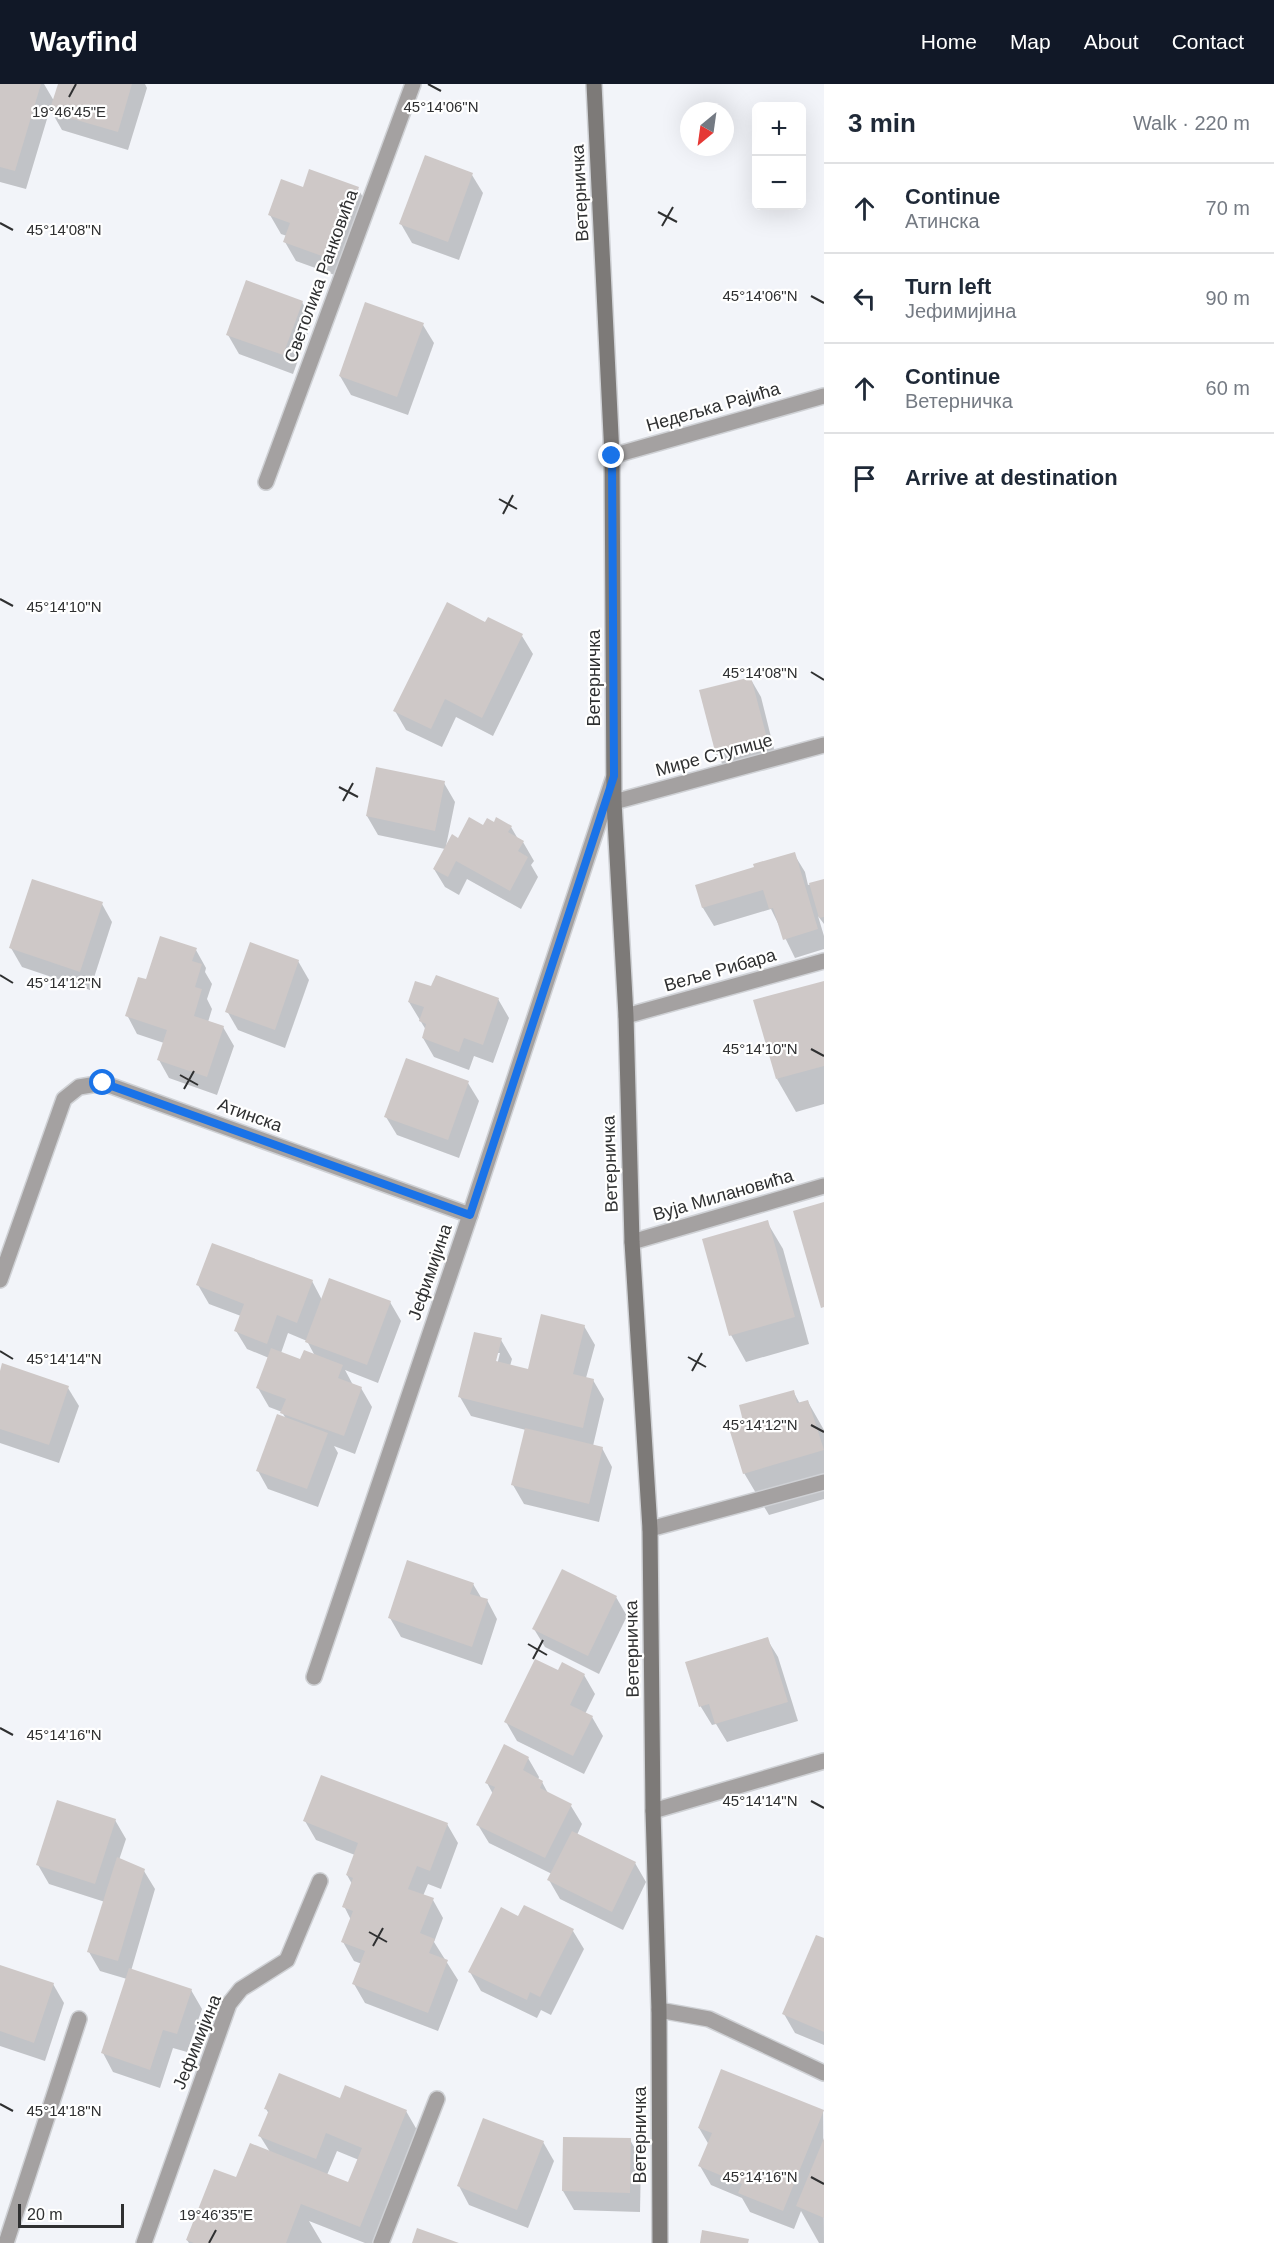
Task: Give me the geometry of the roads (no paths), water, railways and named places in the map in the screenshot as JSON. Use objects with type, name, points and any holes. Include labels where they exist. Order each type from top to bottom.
[{"type":"street","name":"Светолика Ранковића","points":[[266,482],[412,84]]},
{"type":"street","name":"Ветерничка","points":[[594,84],[612,456],[614,802],[626,1016],[632,1242],[650,1529],[653,1811],[659,2010],[660,2243]]},
{"type":"street","name":"Недељка Рајића","points":[[612,456],[824,396]]},
{"type":"street","name":"Мире Ступице","points":[[614,802],[824,745]]},
{"type":"street","name":"Јефимијина","points":[[314,1677],[470,1215],[614,776]]},
{"type":"street","name":"Веље Рибара","points":[[626,1016],[824,961]]},
{"type":"street","name":"Атинска","points":[[0,1280],[64,1099],[79,1087],[103,1083],[470,1215]]},
{"type":"street","name":"Вуја Милановића","points":[[632,1242],[824,1186]]},
{"type":"street","points":[[650,1529],[824,1482]]},
{"type":"street","points":[[653,1811],[824,1761]]},
{"type":"street","name":"Јефимијина","points":[[144,2243],[229,2004],[241,1989],[287,1960],[320,1881]]},
{"type":"street","points":[[659,2010],[709,2019],[824,2073]]},
{"type":"street","points":[[6,2243],[79,2019]]},
{"type":"street","points":[[381,2243],[437,2099]]}]
